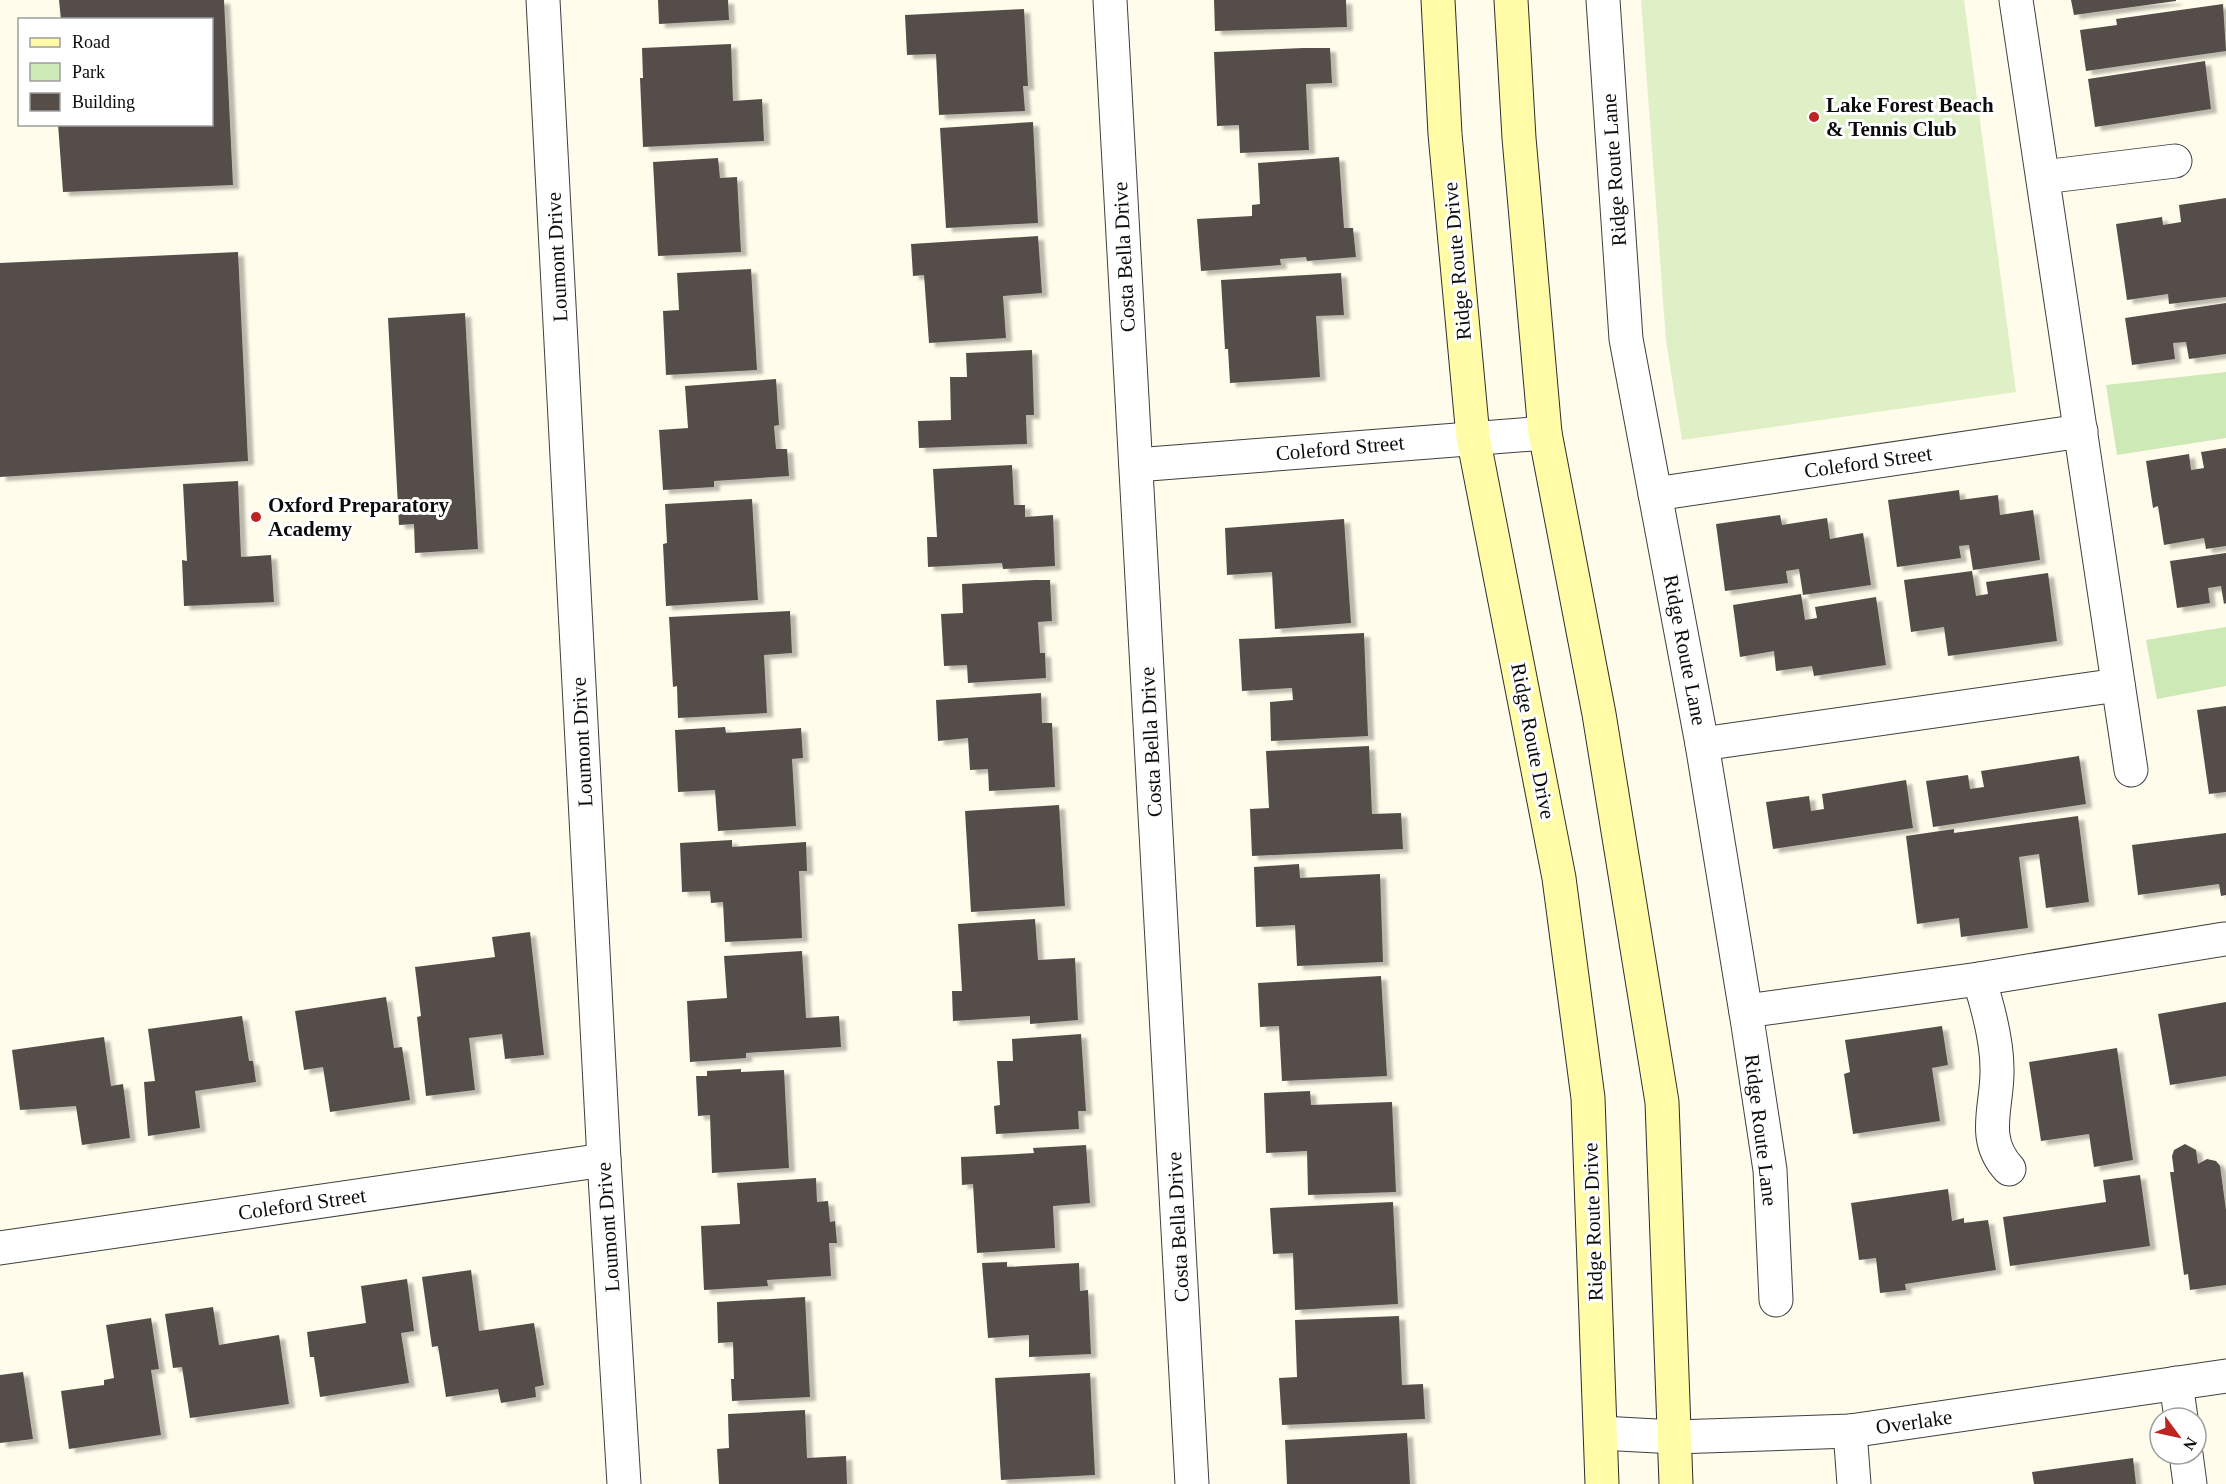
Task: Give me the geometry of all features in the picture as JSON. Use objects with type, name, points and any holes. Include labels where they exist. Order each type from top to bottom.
[{"type":"main road","name":"Ridge Route Drive","points":[[1438,0],[1445,134],[1473,437],[1559,878],[1588,1098],[1602,1484]]},
{"type":"main road","points":[[1511,0],[1519,138],[1545,433],[1599,714],[1662,1102],[1676,1484]]},
{"type":"street","name":"Loumont Drive","points":[[543,0],[604,1160],[624,1484]]},
{"type":"street","name":"Costa Bella Drive","points":[[1110,0],[1192,1484]]},
{"type":"street","name":"Ridge Route Lane","points":[[1604,0],[1626,339],[1702,744],[1746,1011],[1770,1170],[1776,1300]]},
{"type":"street","points":[[2016,0],[2131,770]]},
{"type":"street","points":[[2043,177],[2175,161]]},
{"type":"street","name":"Coleford Street","points":[[1655,494],[2081,431]]},
{"type":"street","name":"Coleford Street","points":[[1136,465],[1545,433]]},
{"type":"street","points":[[1702,744],[2118,685]]},
{"type":"street","points":[[1746,1011],[1979,979],[2224,939]]},
{"type":"street","points":[[1979,979],[1997,1068],[1991,1121],[1992,1144],[1999,1159],[2009,1169]]},
{"type":"street","name":"Coleford Street","points":[[0,1248],[604,1160]]},
{"type":"street","name":"Overlake","points":[[1600,1433],[1675,1437],[1850,1431],[2226,1376]]},
{"type":"street","points":[[2176,1383],[2179,1406]]},
{"type":"street","points":[[1850,1431],[1854,1484]]},
{"type":"street","points":[[2188,1466],[2190,1484]]},
{"type":"green space","name":"Lake Forest Beach & Tennis Club","points":[[1641,0],[1964,0],[2016,392],[1682,440],[1666,341]]},
{"type":"green space","points":[[2226,372],[2226,438],[2117,455],[2106,385]]},
{"type":"green space","points":[[2226,627],[2226,686],[2157,699],[2146,640]]},
{"type":"building","points":[[59,0],[224,0],[233,185],[63,192],[58,126],[213,126],[213,18],[61,18]]},
{"type":"building","points":[[658,0],[728,0],[729,20],[659,24]]},
{"type":"building","points":[[1214,0],[1346,0],[1347,27],[1215,31]]},
{"type":"building","points":[[2071,0],[2176,0],[2176,1],[2074,15]]},
{"type":"building","points":[[2223,4],[2226,51],[2086,71],[2080,30],[2117,25],[2116,19]]},
{"type":"building","points":[[1024,9],[1028,86],[1023,86],[1025,111],[939,115],[936,54],[907,55],[905,15]]},
{"type":"building","points":[[731,44],[733,101],[762,99],[764,141],[643,147],[640,78],[643,78],[642,48]]},
{"type":"building","points":[[1330,48],[1332,83],[1306,84],[1309,150],[1240,153],[1239,125],[1217,126],[1214,52]]},
{"type":"building","points":[[2205,61],[2211,109],[2095,127],[2088,79]]},
{"type":"building","points":[[1033,122],[1038,223],[946,228],[940,128]]},
{"type":"building","points":[[1339,157],[1344,228],[1353,228],[1356,257],[1307,261],[1306,257],[1280,259],[1281,265],[1201,271],[1197,219],[1252,216],[1252,205],[1260,204],[1258,163]]},
{"type":"building","points":[[718,158],[720,178],[737,177],[741,252],[658,256],[653,162]]},
{"type":"building","points":[[2226,198],[2226,297],[2169,304],[2168,294],[2127,300],[2116,224],[2162,217],[2163,225],[2181,222],[2179,205]]},
{"type":"building","points":[[1038,236],[1042,293],[1003,296],[1006,338],[929,343],[924,275],[913,276],[911,244]]},
{"type":"building","points":[[238,252],[248,461],[0,477],[0,263]]},
{"type":"building","points":[[751,269],[757,370],[666,375],[663,311],[679,310],[677,273]]},
{"type":"building","points":[[1341,273],[1344,315],[1316,316],[1320,377],[1230,383],[1228,349],[1225,349],[1221,280]]},
{"type":"building","points":[[2226,303],[2226,354],[2189,359],[2186,342],[2173,343],[2175,359],[2132,365],[2125,318]]},
{"type":"building","points":[[465,313],[478,549],[415,553],[414,524],[399,525],[388,318]]},
{"type":"building","points":[[1032,350],[1034,415],[1026,415],[1027,444],[919,448],[918,421],[951,420],[950,377],[967,377],[966,353]]},
{"type":"building","points":[[776,379],[779,425],[774,426],[776,449],[787,449],[789,476],[714,481],[714,487],[663,490],[659,430],[688,428],[685,386]]},
{"type":"building","points":[[2226,448],[2226,546],[2206,549],[2204,538],[2164,545],[2158,506],[2153,508],[2146,461],[2189,454],[2191,470],[2204,468],[2201,452]]},
{"type":"building","points":[[1012,465],[1014,505],[1025,505],[1025,517],[1053,515],[1055,566],[1003,569],[1002,563],[928,567],[927,537],[937,537],[933,469]]},
{"type":"building","points":[[238,481],[241,557],[271,555],[274,602],[184,606],[182,560],[187,561],[183,484]]},
{"type":"building","points":[[1959,490],[1960,500],[1998,495],[2000,515],[2033,510],[2040,560],[1973,570],[1969,545],[1959,546],[1961,558],[1897,567],[1888,500]]},
{"type":"building","points":[[752,499],[758,600],[666,606],[663,544],[667,543],[665,504]]},
{"type":"building","points":[[1780,515],[1782,525],[1827,518],[1830,539],[1863,533],[1871,585],[1803,595],[1799,569],[1786,571],[1788,583],[1725,591],[1716,524]]},
{"type":"building","points":[[1344,519],[1351,623],[1275,629],[1272,572],[1227,575],[1225,528]]},
{"type":"building","points":[[2226,553],[2226,603],[2224,604],[2221,586],[2208,588],[2210,603],[2177,608],[2170,561]]},
{"type":"building","points":[[1972,571],[1976,596],[1988,594],[1986,582],[2048,573],[2057,641],[1948,656],[1944,627],[1911,632],[1904,580]]},
{"type":"building","points":[[1050,580],[1052,621],[1038,622],[1040,653],[1045,653],[1046,678],[968,683],[967,665],[944,666],[941,614],[963,613],[962,584]]},
{"type":"building","points":[[1801,594],[1805,620],[1817,618],[1815,607],[1876,597],[1886,665],[1814,676],[1812,666],[1776,671],[1774,651],[1740,657],[1733,605]]},
{"type":"building","points":[[790,611],[792,653],[764,655],[767,713],[678,718],[677,686],[673,687],[669,617]]},
{"type":"building","points":[[1364,633],[1368,736],[1271,741],[1270,702],[1293,700],[1292,688],[1242,691],[1239,639]]},
{"type":"building","points":[[1041,693],[1042,723],[1052,723],[1055,787],[989,791],[988,769],[970,770],[968,738],[938,741],[936,700]]},
{"type":"building","points":[[2226,706],[2226,792],[2209,794],[2197,710]]},
{"type":"building","points":[[725,727],[726,733],[801,728],[803,758],[792,759],[796,826],[718,831],[715,790],[678,792],[675,730]]},
{"type":"building","points":[[1369,746],[1372,814],[1401,813],[1403,849],[1252,856],[1250,809],[1269,808],[1266,751]]},
{"type":"building","points":[[2079,756],[2086,804],[1933,827],[1926,781],[1968,775],[1970,789],[1984,787],[1981,771]]},
{"type":"building","points":[[1906,780],[1913,828],[1773,849],[1766,802],[1809,796],[1811,811],[1824,809],[1822,794]]},
{"type":"building","points":[[1059,805],[1065,906],[971,912],[965,811]]},
{"type":"building","points":[[2078,816],[2089,902],[2046,908],[2039,854],[2019,857],[2028,928],[1961,937],[1959,918],[1917,924],[1906,836],[1954,829],[1954,833]]},
{"type":"building","points":[[2226,833],[2226,895],[2221,896],[2219,884],[2138,895],[2132,845]]},
{"type":"building","points":[[732,840],[732,847],[806,842],[807,871],[799,871],[802,938],[725,942],[723,902],[711,903],[710,891],[682,892],[680,843]]},
{"type":"building","points":[[1299,864],[1300,878],[1380,874],[1383,962],[1297,966],[1295,925],[1256,927],[1254,867]]},
{"type":"building","points":[[1035,919],[1038,960],[1075,958],[1078,1020],[1030,1024],[1030,1016],[953,1021],[952,991],[962,991],[958,924]]},
{"type":"building","points":[[530,932],[544,1055],[505,1059],[502,1034],[469,1038],[475,1090],[426,1096],[417,1017],[421,1016],[415,967],[495,957],[492,937]]},
{"type":"building","points":[[802,951],[806,1018],[839,1016],[841,1047],[746,1053],[746,1058],[690,1062],[687,1001],[727,998],[724,956]]},
{"type":"building","points":[[1381,976],[1387,1076],[1282,1081],[1279,1026],[1260,1027],[1258,983]]},
{"type":"building","points":[[386,997],[394,1048],[402,1047],[410,1100],[330,1112],[323,1067],[304,1070],[295,1011]]},
{"type":"building","points":[[2226,1002],[2226,1076],[2170,1085],[2158,1014]]},
{"type":"building","points":[[242,1016],[249,1061],[253,1061],[256,1082],[195,1091],[200,1128],[148,1136],[144,1082],[155,1081],[148,1029]]},
{"type":"building","points":[[1942,1026],[1948,1065],[1932,1068],[1940,1121],[1853,1134],[1844,1074],[1850,1072],[1845,1040]]},
{"type":"building","points":[[1081,1034],[1086,1111],[1078,1111],[1079,1129],[996,1134],[994,1106],[1000,1105],[997,1061],[1013,1061],[1012,1039]]},
{"type":"building","points":[[104,1037],[111,1086],[123,1084],[130,1138],[82,1145],[76,1106],[20,1110],[12,1050]]},
{"type":"building","points":[[2117,1048],[2133,1160],[2094,1167],[2089,1134],[2041,1141],[2029,1062]]},
{"type":"building","points":[[741,1069],[741,1072],[784,1070],[789,1168],[712,1173],[710,1115],[698,1116],[696,1076],[707,1076],[707,1071]]},
{"type":"building","points":[[1310,1091],[1311,1105],[1392,1102],[1396,1192],[1308,1195],[1307,1151],[1266,1153],[1264,1093]]},
{"type":"building","points":[[2185,1144],[2196,1150],[2198,1164],[2207,1159],[2216,1161],[2220,1166],[2226,1210],[2226,1285],[2190,1290],[2188,1274],[2184,1275],[2170,1172],[2174,1172],[2172,1156],[2174,1150]]},
{"type":"building","points":[[1086,1145],[1090,1203],[1053,1206],[1055,1248],[977,1253],[973,1184],[962,1185],[961,1157],[1034,1153],[1033,1148]]},
{"type":"building","points":[[2140,1175],[2150,1246],[2010,1266],[2003,1217],[2106,1202],[2103,1180]]},
{"type":"building","points":[[816,1178],[817,1202],[828,1201],[830,1222],[835,1221],[837,1243],[829,1243],[831,1276],[767,1280],[768,1286],[704,1290],[701,1226],[740,1224],[737,1183]]},
{"type":"building","points":[[1948,1189],[1952,1221],[1964,1218],[1964,1223],[1988,1220],[1996,1270],[1905,1284],[1906,1290],[1880,1293],[1876,1258],[1859,1260],[1851,1203]]},
{"type":"building","points":[[1393,1202],[1398,1304],[1295,1310],[1293,1253],[1273,1254],[1270,1208]]},
{"type":"building","points":[[1007,1262],[1007,1267],[1079,1263],[1080,1291],[1088,1290],[1091,1354],[1029,1357],[1029,1335],[988,1338],[982,1263]]},
{"type":"building","points":[[471,1270],[479,1331],[534,1323],[544,1385],[535,1387],[536,1397],[501,1403],[498,1389],[446,1397],[438,1346],[432,1347],[422,1277]]},
{"type":"building","points":[[407,1279],[414,1331],[401,1333],[409,1383],[320,1397],[314,1357],[310,1357],[307,1332],[366,1323],[361,1286]]},
{"type":"building","points":[[805,1297],[810,1397],[732,1401],[733,1342],[718,1343],[717,1302]]},
{"type":"building","points":[[213,1307],[219,1345],[279,1335],[289,1404],[190,1418],[182,1367],[173,1368],[165,1314]]},
{"type":"building","points":[[1399,1316],[1402,1385],[1423,1384],[1425,1419],[1282,1425],[1279,1378],[1297,1377],[1295,1320]]},
{"type":"building","points":[[151,1318],[159,1369],[151,1370],[161,1435],[69,1449],[61,1391],[104,1385],[104,1380],[114,1378],[106,1325]]},
{"type":"building","points":[[23,1372],[33,1439],[0,1443],[0,1375]]},
{"type":"building","points":[[1090,1373],[1095,1475],[1001,1480],[995,1378]]},
{"type":"building","points":[[805,1410],[807,1458],[846,1456],[847,1484],[719,1484],[717,1449],[729,1448],[728,1414]]},
{"type":"building","points":[[1407,1433],[1410,1484],[1287,1484],[1285,1440]]},
{"type":"building","points":[[2133,1458],[2136,1484],[2034,1484],[2032,1472]]},
{"type":"place","name":"Lake Forest Beach & Tennis Club","points":[[1814,117]]},
{"type":"place","name":"Oxford Preparatory Academy","points":[[256,517]]}]
